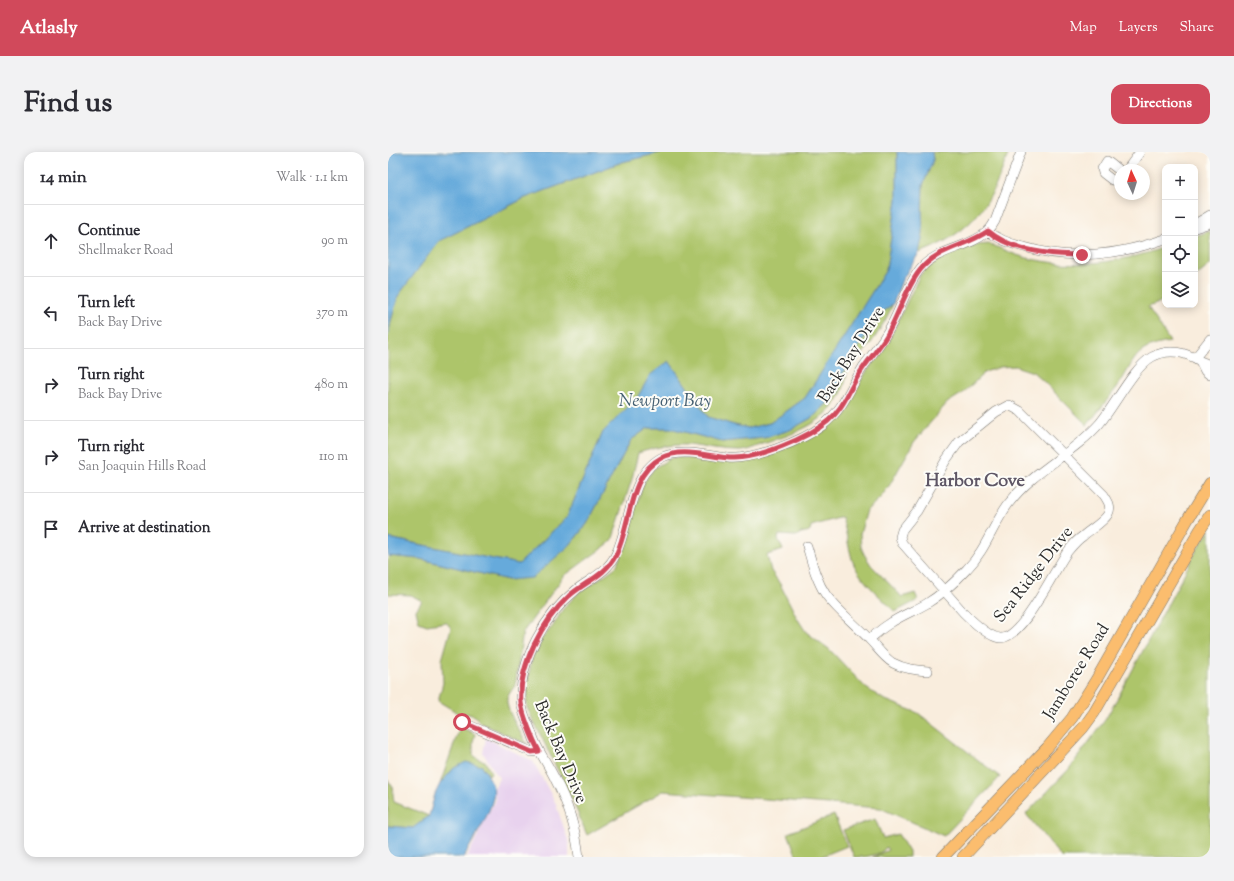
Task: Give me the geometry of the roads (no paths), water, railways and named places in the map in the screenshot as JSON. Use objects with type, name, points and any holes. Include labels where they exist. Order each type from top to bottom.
[{"type":"main road","name":"Jamboree Road","points":[[943,857],[1047,748],[1072,718],[1096,680],[1188,518],[1210,483]]},
{"type":"main road","name":"Jamboree Road","points":[[963,857],[1083,728],[1094,714],[1210,515]]},
{"type":"street","name":"Back Bay Drive","points":[[579,857],[577,836],[567,806],[556,780],[539,751],[525,719],[522,704],[523,683],[530,652],[542,630],[568,597],[599,575],[616,555],[638,486],[648,469],[657,460],[663,456],[675,453],[729,458],[748,457],[798,439],[819,428],[840,409],[857,377],[887,334],[911,285],[921,269],[932,258],[940,253],[974,240],[988,231],[1000,211],[1020,152]]},
{"type":"street","points":[[1131,164],[1140,152]]},
{"type":"street","points":[[1114,166],[1107,161],[1102,169],[1103,173],[1114,180]]},
{"type":"street","points":[[1198,222],[1210,214]]},
{"type":"street","points":[[1198,227],[1210,223]]},
{"type":"street","points":[[988,231],[996,237],[1020,246],[1036,251],[1063,255],[1113,253],[1142,247],[1162,240]]},
{"type":"street","points":[[1198,360],[1210,339]]},
{"type":"street","points":[[870,639],[889,624],[925,605],[945,590],[968,568],[976,559],[1003,512],[1017,493],[1041,472],[1084,439],[1100,423],[1144,363],[1161,353],[1171,352],[1186,354],[1210,365]]},
{"type":"street","points":[[1198,360],[1205,371],[1210,375]]},
{"type":"street","points":[[945,590],[902,543],[900,536],[902,530],[917,511],[946,460],[959,442],[996,412],[1009,405],[1020,411],[1064,455]]},
{"type":"street","name":"Sea Ridge Drive","points":[[945,590],[971,620],[992,636],[1005,638],[1022,623],[1038,601],[1068,551],[1082,536],[1108,514],[1110,507],[1108,501],[1064,455]]},
{"type":"street","points":[[807,546],[819,582],[826,595],[870,639],[882,654],[891,662],[903,668],[928,671]]},
{"type":"street","points":[[462,722],[532,752],[539,751]]},
{"type":"water","points":[[388,152],[663,152],[622,162],[525,198],[439,241],[398,296],[388,337]]},
{"type":"water","name":"Newport Bay","points":[[897,152],[932,152],[933,160],[923,185],[923,233],[919,253],[902,280],[893,304],[886,309],[872,326],[848,362],[841,377],[839,392],[813,417],[790,430],[764,438],[722,442],[670,428],[648,428],[631,440],[587,524],[569,546],[532,578],[508,580],[420,559],[388,556],[388,538],[519,564],[567,517],[603,432],[637,398],[650,375],[669,361],[708,417],[734,425],[749,428],[770,423],[805,398],[886,270],[897,200]]},
{"type":"water","points":[[466,762],[482,766],[491,781],[494,794],[488,812],[464,857],[388,857],[388,826],[413,828],[429,816],[435,794],[440,784],[454,768]]},
{"type":"district","name":"Harbor Cove","points":[[975,482]]}]
